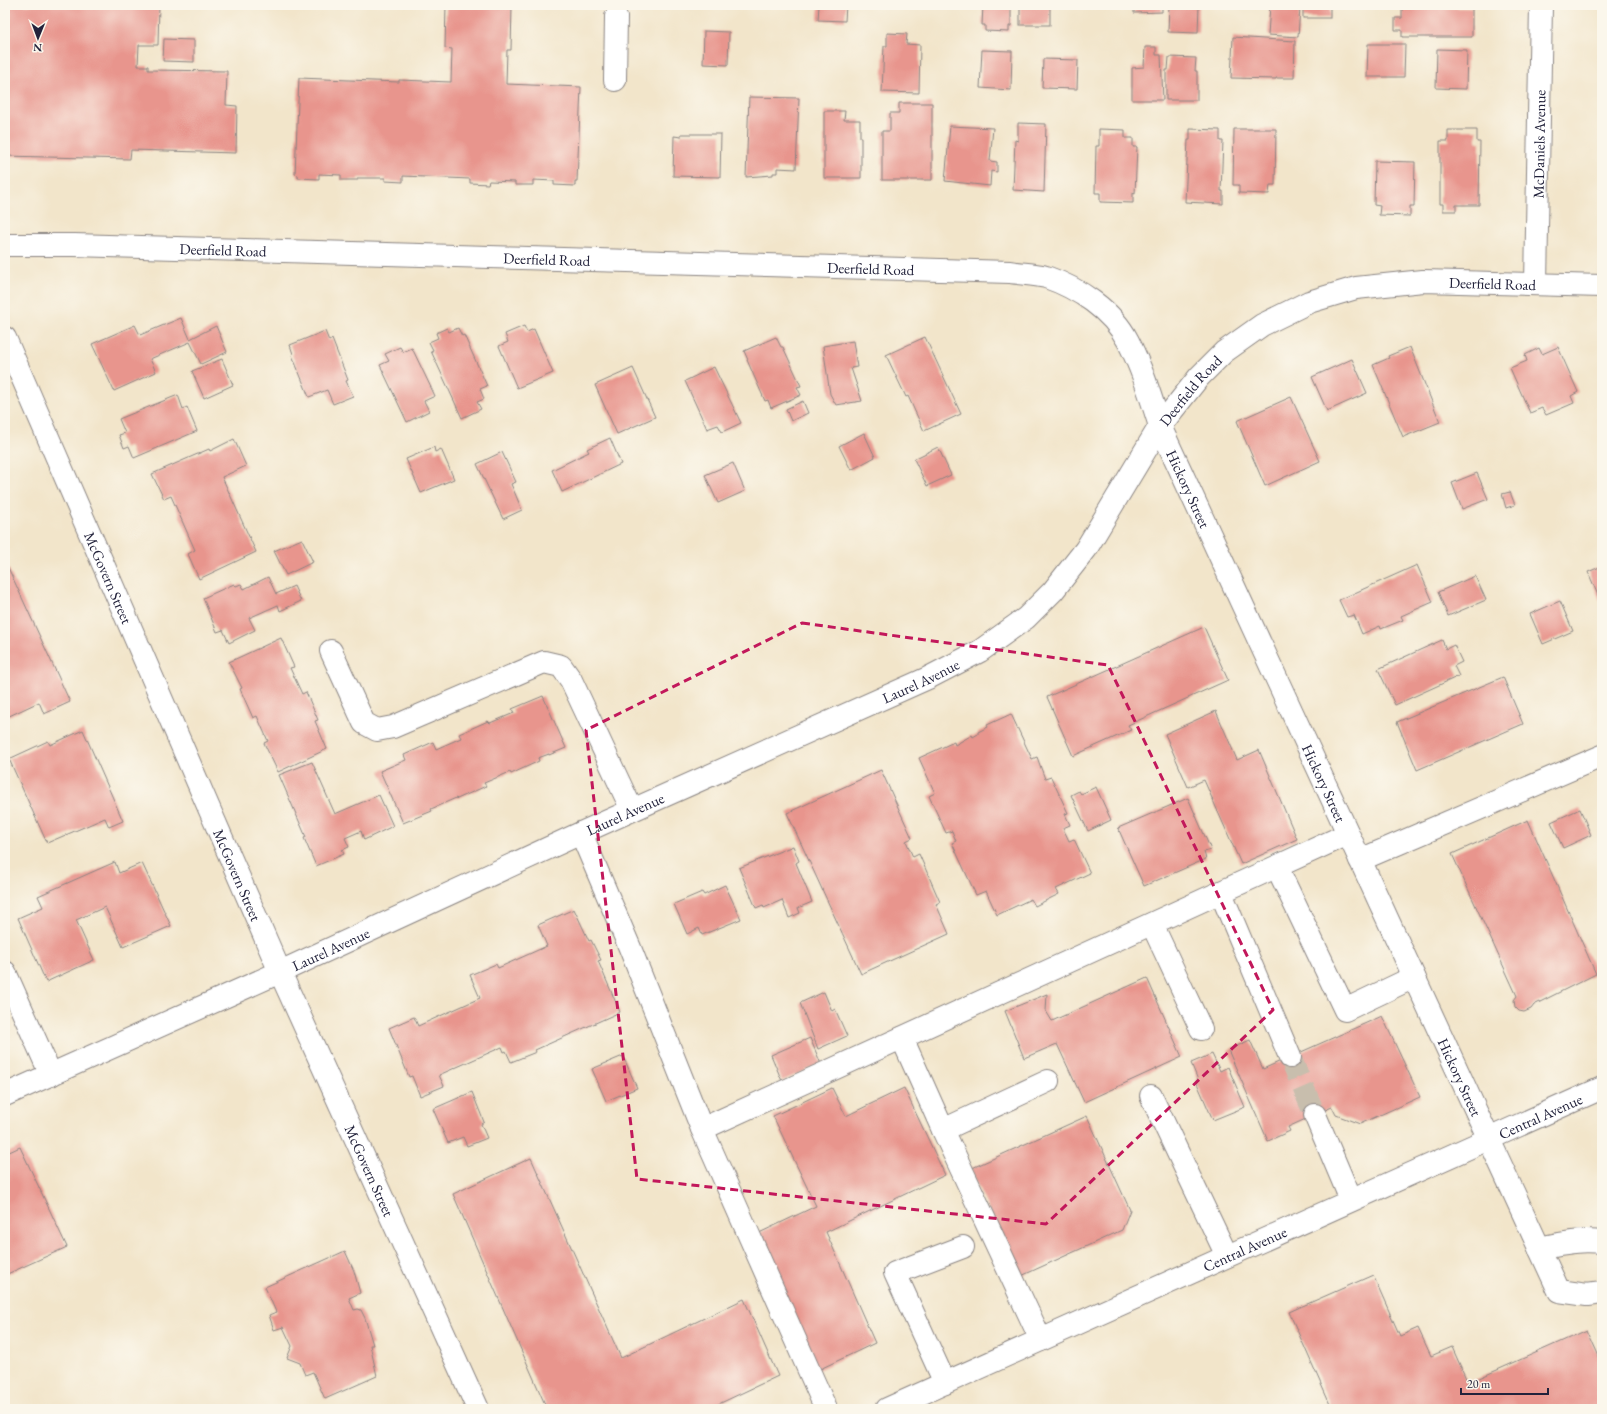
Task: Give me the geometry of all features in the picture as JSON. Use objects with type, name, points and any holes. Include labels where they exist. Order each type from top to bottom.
[{"type":"street","name":"McDaniels Avenue","points":[[1536,284],[1541,5]]},
{"type":"street","points":[[615,80],[616,17]]},
{"type":"street","name":"Deerfield Road","points":[[5,245],[97,246],[1010,272],[1044,277],[1075,289],[1110,316],[1128,340],[1141,369],[1160,426]]},
{"type":"street","name":"Deerfield Road","points":[[1160,426],[1199,377],[1224,352],[1262,325],[1309,302],[1356,288],[1423,281],[1602,286]]},
{"type":"street","name":"McGovern Street","points":[[5,338],[280,972],[478,1409]]},
{"type":"street","name":"Laurel Avenue","points":[[5,1096],[280,972],[581,833],[921,681],[980,651],[1026,618],[1053,591],[1086,549],[1160,426]]},
{"type":"street","name":"Hickory Street","points":[[1160,426],[1559,1291],[1587,1295],[1602,1293]]},
{"type":"street","points":[[331,651],[364,723],[377,730],[393,728],[544,662],[560,666],[571,680],[632,810]]},
{"type":"street","points":[[1360,860],[1602,756]]},
{"type":"street","points":[[581,833],[630,948],[702,1129],[826,1409]]},
{"type":"street","points":[[702,1129],[1348,834]]},
{"type":"street","points":[[1277,867],[1345,1010],[1414,977]]},
{"type":"street","points":[[1221,893],[1290,1057]]},
{"type":"street","points":[[1152,924],[1201,1029]]},
{"type":"street","points":[[5,972],[51,1075]]},
{"type":"street","points":[[902,1038],[943,1130],[1041,1340]]},
{"type":"street","points":[[943,1130],[1048,1081]]},
{"type":"street","name":"Central Avenue","points":[[888,1409],[1602,1088]]},
{"type":"street","points":[[1151,1096],[1227,1256]]},
{"type":"street","points":[[1315,1115],[1351,1200]]},
{"type":"street","points":[[1539,1248],[1556,1244],[1595,1241],[1602,1243]]},
{"type":"street","points":[[945,1383],[895,1272],[963,1247]]},
{"type":"highlighted area","points":[[802,623],[1108,665],[1273,1010],[1046,1224],[637,1179],[586,730]]},
{"type":"building","points":[[5,5],[159,5],[158,45],[139,45],[138,66],[148,66],[148,70],[227,71],[226,105],[237,106],[236,153],[131,150],[130,159],[5,156]]},
{"type":"building","points":[[446,5],[512,6],[511,50],[507,50],[506,84],[581,87],[577,181],[575,181],[575,186],[554,185],[554,181],[533,180],[533,185],[515,185],[515,182],[489,181],[488,184],[470,183],[470,179],[403,176],[403,182],[385,181],[385,178],[358,178],[358,180],[341,180],[341,175],[319,174],[319,179],[298,178],[298,175],[295,174],[299,78],[399,82],[399,80],[451,82],[452,49],[445,48]]},
{"type":"building","points":[[819,5],[846,5],[845,21],[818,20]]},
{"type":"building","points":[[983,5],[1011,5],[1011,26],[1009,26],[1009,32],[985,31],[985,25],[982,25]]},
{"type":"building","points":[[1020,5],[1050,5],[1050,25],[1020,25]]},
{"type":"building","points":[[1134,5],[1162,5],[1162,12],[1134,13]]},
{"type":"building","points":[[1169,5],[1199,5],[1198,33],[1168,32]]},
{"type":"building","points":[[1270,5],[1300,7],[1298,37],[1268,35]]},
{"type":"building","points":[[1303,5],[1330,5],[1330,18],[1303,18]]},
{"type":"building","points":[[1402,7],[1472,8],[1472,37],[1402,37],[1402,30],[1395,30],[1395,18],[1402,18]]},
{"type":"building","points":[[704,31],[729,32],[728,65],[703,64]]},
{"type":"building","points":[[887,33],[907,34],[906,44],[920,45],[919,93],[882,92],[884,46],[887,46]]},
{"type":"building","points":[[1233,37],[1295,41],[1294,78],[1231,78]]},
{"type":"building","points":[[164,39],[194,40],[194,62],[163,61]]},
{"type":"building","points":[[1368,44],[1405,44],[1404,77],[1367,77]]},
{"type":"building","points":[[1145,47],[1156,47],[1156,55],[1161,55],[1163,100],[1132,100],[1132,68],[1144,67]]},
{"type":"building","points":[[1437,49],[1467,50],[1466,89],[1436,88]]},
{"type":"building","points":[[982,50],[1012,51],[1011,90],[980,88]]},
{"type":"building","points":[[1169,57],[1196,58],[1195,71],[1197,71],[1197,100],[1166,100],[1166,70],[1168,70]]},
{"type":"building","points":[[1043,59],[1078,60],[1077,89],[1042,88]]},
{"type":"building","points":[[749,97],[799,98],[796,169],[777,168],[777,173],[773,173],[773,175],[746,177]]},
{"type":"building","points":[[899,103],[932,103],[932,180],[882,180],[882,131],[890,131],[890,113],[899,113]]},
{"type":"building","points":[[824,111],[845,111],[844,120],[860,120],[861,178],[824,178]]},
{"type":"building","points":[[1018,123],[1046,124],[1044,192],[1013,190],[1015,140],[1018,141]]},
{"type":"building","points":[[950,126],[993,128],[990,161],[997,162],[997,172],[991,171],[990,186],[945,181]]},
{"type":"building","points":[[1099,129],[1125,130],[1125,138],[1133,138],[1133,147],[1137,147],[1135,194],[1133,193],[1133,203],[1100,202],[1100,193],[1095,193],[1096,146],[1099,146]]},
{"type":"building","points":[[1190,129],[1220,130],[1220,141],[1223,141],[1221,191],[1223,191],[1223,204],[1185,202],[1188,140],[1190,140]]},
{"type":"building","points":[[1234,129],[1276,129],[1275,185],[1270,185],[1269,194],[1239,193],[1239,185],[1233,185]]},
{"type":"building","points":[[1448,130],[1477,130],[1477,142],[1480,142],[1479,205],[1456,205],[1456,211],[1443,211],[1443,204],[1440,204],[1440,141],[1448,141]]},
{"type":"building","points":[[681,134],[721,134],[720,177],[673,176],[674,136],[681,137]]},
{"type":"building","points":[[1375,161],[1415,162],[1414,206],[1410,206],[1410,216],[1379,215],[1380,206],[1374,205]]},
{"type":"building","points":[[181,318],[190,339],[216,326],[227,352],[201,364],[190,342],[150,359],[156,372],[114,391],[92,344],[135,325],[140,335]]},
{"type":"building","points":[[524,326],[527,332],[534,329],[553,373],[517,388],[499,346],[508,342],[505,334]]},
{"type":"building","points":[[447,328],[449,332],[458,328],[462,336],[464,335],[487,386],[480,389],[484,399],[477,402],[481,409],[462,418],[431,351],[433,350],[429,342],[438,338],[436,333]]},
{"type":"building","points":[[325,331],[329,341],[332,339],[348,380],[346,381],[353,396],[333,404],[327,390],[309,397],[292,355],[290,345]]},
{"type":"building","points":[[776,337],[781,347],[783,347],[801,386],[797,387],[801,395],[771,408],[768,400],[765,401],[744,351]]},
{"type":"building","points":[[925,337],[961,414],[924,431],[908,396],[906,397],[886,355]]},
{"type":"building","points":[[853,341],[857,367],[851,368],[862,401],[836,405],[830,394],[823,346]]},
{"type":"building","points":[[400,347],[403,352],[412,348],[435,396],[424,401],[429,411],[407,422],[380,365],[389,361],[385,354]]},
{"type":"building","points":[[1410,347],[1440,422],[1403,437],[1373,365],[1389,358],[1388,356]]},
{"type":"building","points":[[1558,347],[1578,392],[1571,396],[1574,403],[1546,415],[1542,408],[1530,413],[1510,368],[1527,361],[1525,355],[1539,348],[1542,354]]},
{"type":"building","points":[[222,359],[233,385],[204,398],[192,371]]},
{"type":"building","points":[[1352,359],[1367,393],[1327,411],[1312,377]]},
{"type":"building","points":[[714,367],[741,423],[722,432],[718,425],[707,429],[685,381]]},
{"type":"building","points":[[633,368],[655,417],[617,434],[595,385]]},
{"type":"building","points":[[178,395],[183,409],[187,407],[197,431],[134,458],[129,446],[124,448],[119,435],[125,433],[119,419]]},
{"type":"building","points":[[1291,397],[1320,461],[1265,486],[1237,421]]},
{"type":"building","points":[[803,401],[808,413],[791,421],[786,409]]},
{"type":"building","points":[[864,433],[875,457],[851,470],[839,446]]},
{"type":"building","points":[[610,438],[621,464],[562,492],[552,470],[589,452],[587,449]]},
{"type":"building","points":[[234,439],[246,466],[222,477],[256,552],[199,579],[188,554],[195,550],[171,496],[164,499],[152,474],[209,449],[210,451]]},
{"type":"building","points":[[434,447],[435,452],[441,449],[454,479],[421,493],[406,459]]},
{"type":"building","points":[[938,447],[951,475],[927,486],[914,459]]},
{"type":"building","points":[[502,452],[516,482],[511,484],[522,510],[503,519],[477,464]]},
{"type":"building","points":[[733,463],[745,491],[718,503],[705,475]]},
{"type":"building","points":[[1477,473],[1488,499],[1462,509],[1452,483]]},
{"type":"building","points":[[1510,492],[1515,505],[1506,508],[1502,494]]},
{"type":"building","points":[[302,539],[313,562],[286,575],[274,551]]},
{"type":"building","points":[[5,561],[70,702],[44,714],[39,702],[5,718]]},
{"type":"building","points":[[1417,565],[1433,602],[1401,616],[1403,620],[1381,629],[1380,626],[1362,634],[1354,615],[1347,617],[1339,600]]},
{"type":"building","points":[[1602,566],[1602,599],[1600,600],[1588,572]]},
{"type":"building","points":[[1475,576],[1486,600],[1448,616],[1438,592]]},
{"type":"building","points":[[268,577],[276,594],[294,586],[301,601],[280,611],[278,605],[249,618],[255,630],[229,643],[223,630],[217,632],[203,598],[234,584],[236,586],[241,584],[244,589]]},
{"type":"building","points":[[1560,601],[1573,631],[1543,644],[1530,614]]},
{"type":"building","points":[[1204,627],[1228,680],[1128,725],[1131,730],[1073,756],[1047,697]]},
{"type":"building","points":[[281,638],[294,667],[290,668],[302,694],[306,692],[318,720],[315,721],[327,749],[278,772],[264,743],[268,741],[257,716],[253,718],[240,689],[242,688],[229,662]]},
{"type":"building","points":[[1442,640],[1446,649],[1454,645],[1462,662],[1454,666],[1459,676],[1395,705],[1378,669]]},
{"type":"building","points":[[1503,677],[1523,724],[1417,770],[1397,722]]},
{"type":"building","points":[[543,696],[566,748],[538,758],[539,761],[511,774],[510,772],[484,783],[486,786],[431,809],[432,811],[403,823],[380,771],[406,760],[404,755],[433,742],[436,749],[461,738],[459,734],[488,721],[490,723],[514,713],[512,709]]},
{"type":"building","points":[[1216,711],[1237,760],[1259,750],[1297,839],[1241,864],[1204,780],[1188,787],[1165,734]]},
{"type":"building","points":[[1011,714],[1032,759],[1037,757],[1045,779],[1051,777],[1068,813],[1065,814],[1070,825],[1063,828],[1069,841],[1074,839],[1090,873],[1056,889],[1059,894],[1035,906],[1031,899],[997,915],[986,891],[976,895],[952,843],[956,841],[952,831],[946,833],[929,796],[935,793],[919,758],[954,742],[955,745],[972,735],[973,737],[978,734],[978,732],[988,727],[987,725]]},
{"type":"building","points":[[83,730],[123,821],[109,827],[105,818],[47,843],[9,759],[48,741],[50,745]]},
{"type":"building","points":[[312,762],[335,814],[379,795],[393,826],[364,840],[361,831],[345,838],[349,847],[342,850],[344,854],[316,866],[304,838],[306,837],[279,775]]},
{"type":"building","points":[[881,770],[912,838],[906,841],[913,857],[919,854],[940,902],[936,904],[949,934],[861,974],[787,813]]},
{"type":"building","points":[[1096,787],[1111,820],[1088,831],[1071,795],[1079,791],[1081,794]]},
{"type":"building","points":[[1188,798],[1211,850],[1204,852],[1206,859],[1144,886],[1118,828]]},
{"type":"building","points":[[1580,809],[1591,835],[1563,848],[1551,822]]},
{"type":"building","points":[[1528,820],[1596,974],[1534,1005],[1531,1009],[1524,1012],[1519,1011],[1515,1007],[1514,1000],[1517,996],[1452,854]]},
{"type":"building","points":[[793,846],[799,861],[796,863],[812,902],[798,908],[800,913],[789,918],[782,900],[764,908],[763,905],[756,908],[739,868]]},
{"type":"building","points":[[115,862],[119,873],[142,863],[171,926],[123,947],[105,907],[76,920],[94,960],[46,982],[18,918],[43,907],[38,896]]},
{"type":"building","points":[[725,885],[741,919],[702,935],[699,928],[687,934],[674,904],[702,892],[704,895]]},
{"type":"building","points":[[574,909],[589,941],[591,940],[601,960],[598,961],[620,1012],[535,1050],[536,1052],[511,1062],[506,1051],[504,1052],[502,1047],[439,1075],[444,1086],[420,1096],[412,1076],[409,1077],[389,1028],[414,1017],[418,1026],[480,998],[470,975],[496,964],[498,968],[547,946],[538,925]]},
{"type":"building","points":[[1147,978],[1182,1057],[1084,1102],[1057,1044],[1024,1058],[1005,1011],[1047,994],[1046,1011],[1052,1021]]},
{"type":"building","points":[[824,992],[832,1011],[835,1009],[847,1036],[818,1049],[800,1003]]},
{"type":"building","points":[[1382,1016],[1420,1097],[1360,1124],[1336,1115],[1332,1107],[1288,1127],[1290,1131],[1268,1141],[1228,1050],[1250,1040],[1263,1069]]},
{"type":"building","points":[[810,1038],[821,1064],[782,1081],[771,1055]]},
{"type":"building","points":[[1212,1054],[1220,1071],[1228,1067],[1245,1107],[1213,1120],[1196,1081],[1198,1080],[1191,1063]]},
{"type":"building","points":[[623,1056],[637,1088],[606,1101],[592,1069]]},
{"type":"building","points":[[832,1088],[846,1116],[904,1088],[945,1175],[826,1232],[875,1343],[816,1371],[757,1234],[816,1206],[773,1116]]},
{"type":"building","points":[[472,1092],[484,1122],[481,1124],[487,1138],[467,1146],[463,1137],[448,1143],[433,1109]]},
{"type":"building","points":[[1087,1116],[1130,1210],[1122,1230],[1019,1277],[970,1169]]},
{"type":"building","points":[[20,1147],[67,1247],[5,1275],[5,1154]]},
{"type":"building","points":[[531,1158],[621,1358],[744,1299],[778,1376],[708,1409],[547,1409],[453,1194]]},
{"type":"building","points":[[345,1251],[354,1271],[360,1293],[349,1298],[354,1310],[361,1310],[365,1318],[373,1345],[370,1345],[377,1376],[325,1399],[313,1372],[305,1375],[300,1363],[287,1358],[292,1346],[283,1327],[274,1330],[269,1315],[276,1312],[265,1287]]},
{"type":"building","points":[[1373,1275],[1400,1336],[1418,1328],[1431,1356],[1452,1347],[1468,1383],[1587,1330],[1602,1363],[1602,1409],[1332,1409],[1289,1312]]},
{"type":"tunnel","points":[[1290,1057],[1315,1115]]}]
